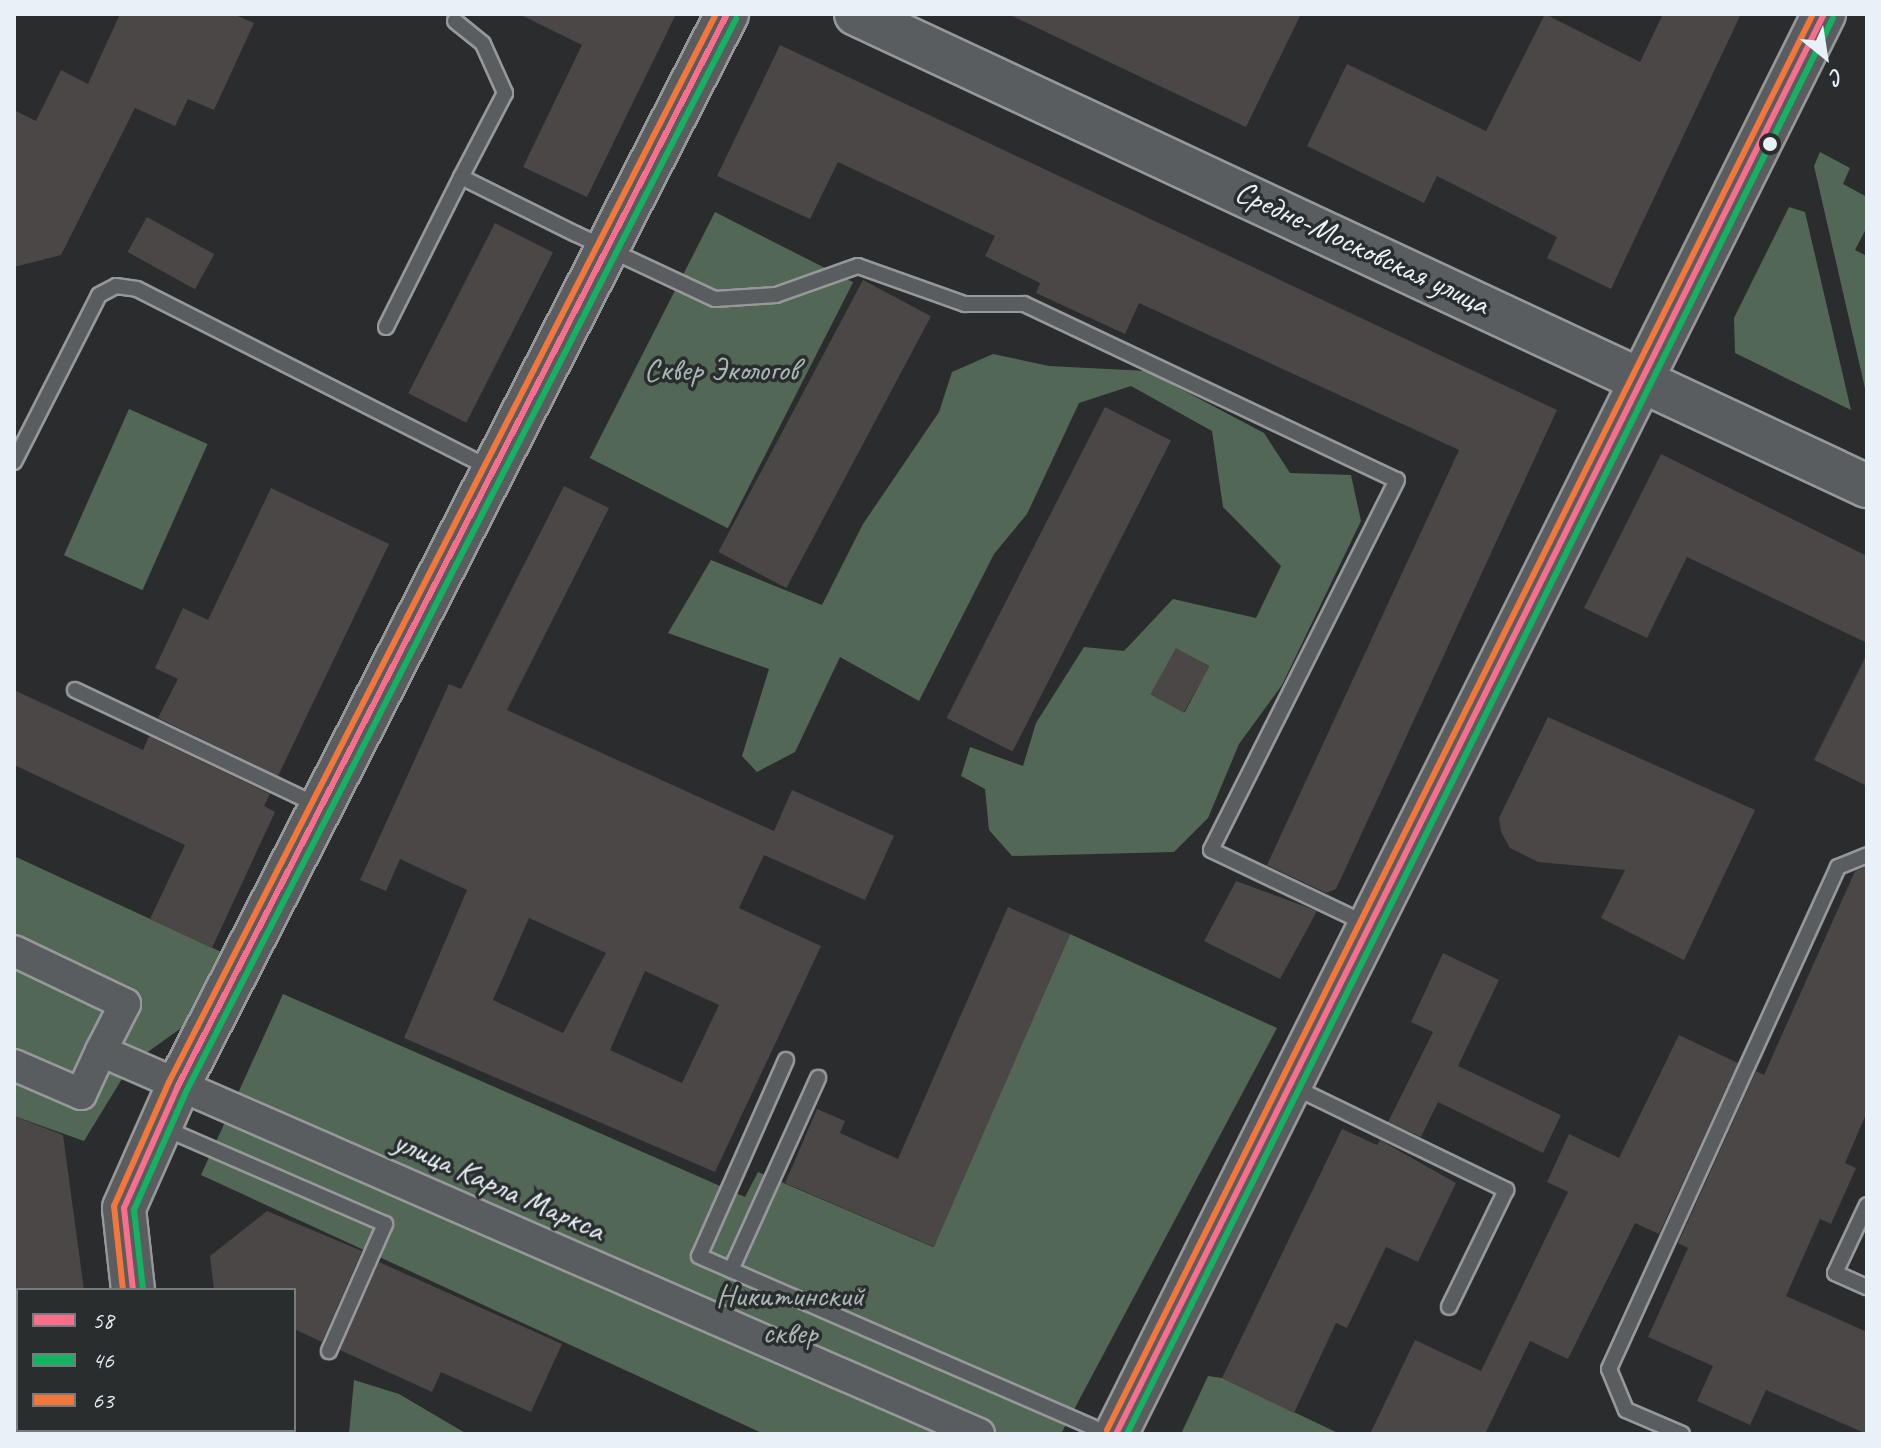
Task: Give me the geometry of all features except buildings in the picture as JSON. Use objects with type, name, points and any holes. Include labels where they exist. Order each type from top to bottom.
[{"type":"street","points":[[133,1288],[124,1208],[178,1086],[727,14]]},
{"type":"street","name":"Средне-Московская улица","points":[[856,14],[1644,378],[1867,486]]},
{"type":"street","points":[[1116,1434],[1374,927],[1824,14]]},
{"type":"street","points":[[14,951],[125,1004],[81,1094],[14,1065]]},
{"type":"street","name":"улица Карла Маркса","points":[[101,1051],[979,1434]]},
{"type":"lane","points":[[386,327],[505,93],[483,44],[455,21]]},
{"type":"lane","points":[[461,177],[715,299],[776,295],[858,266],[965,304],[1024,304],[1397,480],[1211,850],[1374,927]]},
{"type":"lane","points":[[14,462],[99,295],[116,286],[137,289],[494,470]]},
{"type":"lane","points":[[75,690],[321,807]]},
{"type":"lane","points":[[1682,1434],[1626,1410],[1609,1369],[1838,867],[1867,855]]},
{"type":"lane","points":[[786,1060],[699,1256],[1109,1434]]},
{"type":"lane","points":[[731,1270],[818,1078]]},
{"type":"lane","points":[[1294,1087],[1506,1190],[1449,1307]]},
{"type":"lane","points":[[160,1126],[385,1224],[329,1351]]},
{"type":"lane","points":[[1867,1205],[1835,1273],[1867,1287]]},
{"type":"green space","points":[[1820,152],[1850,168],[1843,184],[1867,197],[1867,227],[1855,250],[1867,256],[1867,397],[1814,166]]},
{"type":"green space","points":[[1789,207],[1805,212],[1851,410],[1735,353],[1734,318]]},
{"type":"green space","name":"Сквер Экологов","points":[[715,212],[853,282],[728,528],[590,458]]},
{"type":"green space","points":[[993,354],[1049,366],[1147,371],[1264,433],[1290,473],[1351,475],[1361,521],[1282,685],[1239,744],[1208,818],[1174,852],[1012,856],[989,830],[985,789],[961,776],[970,747],[1023,766],[1036,723],[1084,647],[1124,651],[1173,599],[1256,618],[1281,566],[1223,507],[1212,431],[1131,386],[1079,403],[1027,514],[994,554],[919,701],[840,657],[795,752],[757,772],[742,756],[769,669],[668,633],[711,560],[822,605],[863,524],[939,412],[952,372]],"holes":[[[1176,649],[1209,666],[1185,712],[1152,695]]]},
{"type":"green space","points":[[129,409],[208,444],[142,590],[64,555]]},
{"type":"green space","points":[[14,856],[228,955],[198,1016],[131,1064],[84,1141],[14,1116]]},
{"type":"green space","name":"Никитинский сквер","points":[[1070,934],[1277,1028],[1061,1434],[764,1434],[201,1175],[283,994],[745,1197],[758,1172],[933,1247]]},
{"type":"green space","points":[[1208,1376],[1222,1378],[1340,1434],[1181,1434]]},
{"type":"green space","points":[[354,1380],[399,1394],[467,1434],[349,1434]]},
{"type":"transit line","name":"63","points":[[123,1288],[114,1206],[169,1082],[716,14]]},
{"type":"transit line","name":"58","points":[[133,1288],[124,1208],[178,1086],[727,14]]},
{"type":"transit line","name":"63","points":[[1107,1430],[1813,14]]},
{"type":"transit line","name":"58","points":[[1116,1434],[1824,14]]},
{"type":"transit line","name":"46","points":[[1127,1434],[1833,18]]},
{"type":"transit line","name":"46","points":[[143,1288],[134,1210],[187,1090],[736,19]]}]
